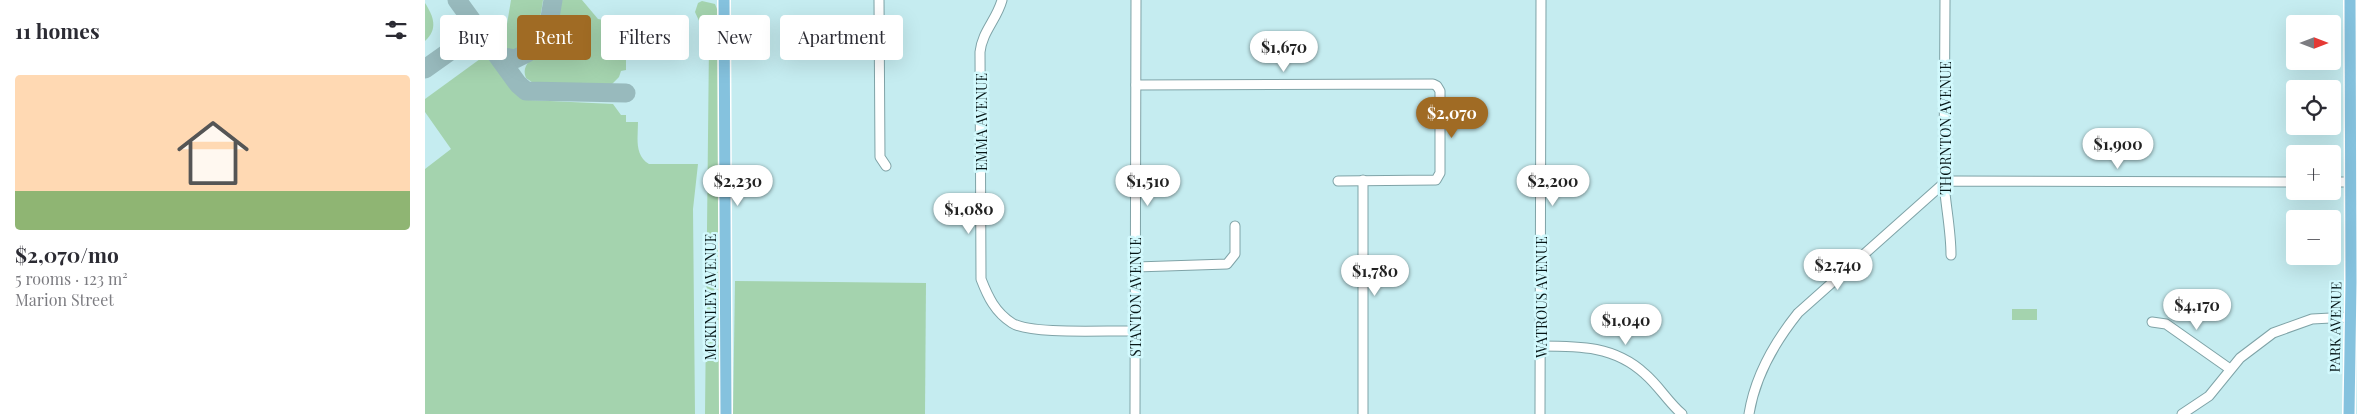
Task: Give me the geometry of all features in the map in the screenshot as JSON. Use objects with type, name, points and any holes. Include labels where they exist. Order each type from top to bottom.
[{"type":"main road","name":"MCKINLEY AVENUE","points":[[724,0],[726,414]]},
{"type":"main road","name":"PARK AVENUE","points":[[2349,414],[2350,317],[2354,282],[2351,182],[2350,0]]},
{"type":"street","points":[[879,0],[880,157],[886,166]]},
{"type":"street","name":"EMMA AVENUE","points":[[1001,0],[996,16],[983,39],[981,52],[981,280],[989,301],[1013,324],[1041,330],[1135,330]]},
{"type":"street","name":"STANTON AVENUE","points":[[1135,414],[1136,0]]},
{"type":"street","name":"WATROUS AVENUE","points":[[1540,414],[1541,0]]},
{"type":"street","name":"THORNTON AVENUE","points":[[1945,0],[1945,183],[1946,208],[1951,232],[1951,255]]},
{"type":"street","points":[[1136,85],[1433,84],[1437,86],[1440,91],[1440,173],[1436,180],[1338,181]]},
{"type":"street","points":[[1363,180],[1363,414]]},
{"type":"street","points":[[1749,414],[1762,369],[1776,342],[1798,313],[1945,183],[1953,181],[2286,182]]},
{"type":"street","points":[[2341,182],[2351,182]]},
{"type":"street","points":[[1135,267],[1227,264],[1235,254],[1235,226]]},
{"type":"street","points":[[2181,414],[2209,396],[2230,369],[2250,348],[2286,327],[2312,319],[2350,317]]},
{"type":"street","points":[[2152,322],[2166,324],[2230,369]]},
{"type":"street","points":[[1540,346],[1592,347],[1621,357],[1647,375],[1682,414]]},
{"type":"green space","points":[[511,0],[543,0],[540,15],[517,15],[517,49],[507,50],[507,24]]},
{"type":"green space","points":[[558,0],[582,0],[598,19],[601,19],[601,60],[626,60],[626,70],[621,71],[619,77],[612,84],[536,85],[526,78],[526,66],[531,60],[591,60],[591,15],[556,15]]},
{"type":"green space","points":[[702,1],[715,4],[719,15],[699,15],[699,21],[695,12],[698,3]]},
{"type":"green space","points":[[425,3],[431,13],[433,27],[432,32],[425,41]]},
{"type":"green space","points":[[479,60],[489,60],[515,91],[529,100],[613,104],[621,115],[626,115],[626,122],[638,122],[639,151],[644,160],[649,164],[698,164],[693,209],[695,414],[425,414],[425,169],[451,149],[425,112],[425,99]]},
{"type":"green space","points":[[709,60],[719,60],[720,414],[705,414]]},
{"type":"green space","points":[[735,281],[926,283],[925,414],[733,414]]},
{"type":"green space","points":[[2012,309],[2037,309],[2037,320],[2012,320]]},
{"type":"taxiway","points":[[457,0],[518,84],[526,91],[626,93]]},
{"type":"taxiway","points":[[507,58],[515,59],[527,53],[544,39],[548,29],[553,0]]},
{"type":"taxiway","points":[[425,69],[440,58]]}]
